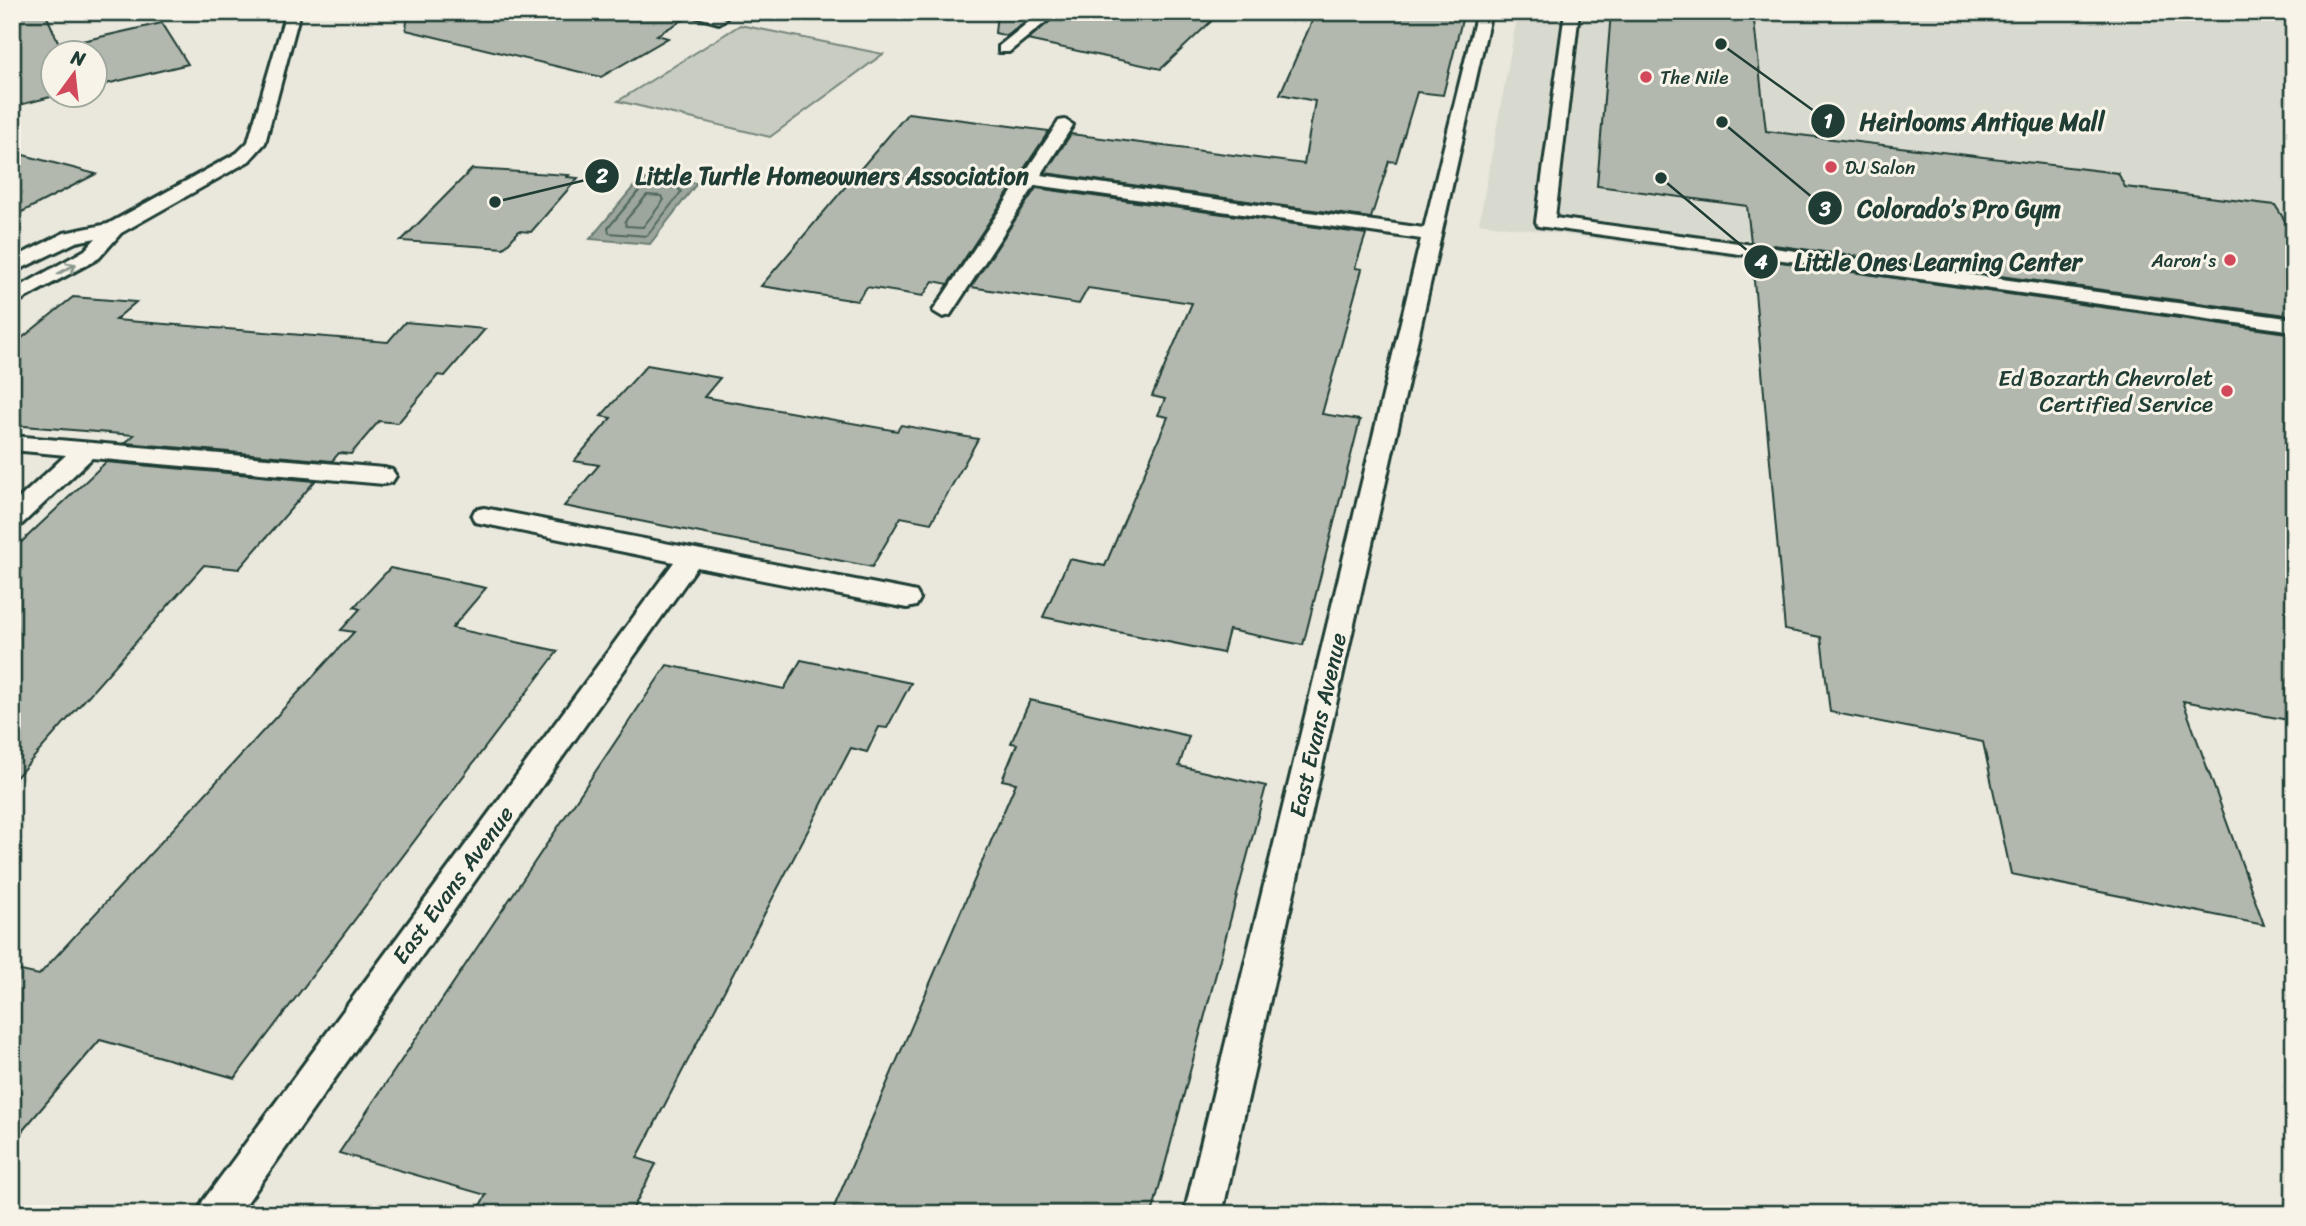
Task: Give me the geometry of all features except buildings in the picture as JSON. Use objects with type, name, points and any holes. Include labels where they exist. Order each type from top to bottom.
[{"type":"lane","points":[[12,267],[71,237],[114,229],[224,170],[247,153],[256,142],[293,12]]},
{"type":"lane","points":[[687,12],[719,19]]},
{"type":"lane","points":[[1004,49],[1051,12]]},
{"type":"lane","name":"East Evans Avenue","points":[[1203,1214],[1484,12]]},
{"type":"lane","points":[[1572,12],[1545,222],[1607,239],[2294,324]]},
{"type":"lane","points":[[2236,12],[2294,23]]},
{"type":"lane","points":[[2241,13],[2294,13]]},
{"type":"lane","points":[[943,311],[1065,125]]},
{"type":"lane","points":[[1029,179],[1434,235]]},
{"type":"lane","points":[[12,299],[92,254],[114,229]]},
{"type":"lane","points":[[12,443],[384,476]]},
{"type":"lane","points":[[12,519],[87,449]]},
{"type":"lane","points":[[484,516],[908,599]]},
{"type":"lane","name":"East Evans Avenue","points":[[216,1214],[691,557]]},
{"type":"shaded area","points":[[1518,12],[2280,12],[2294,30],[2294,334],[1479,223]]},
{"type":"shaded area","points":[[740,25],[883,54],[770,137],[618,101]]},
{"type":"water","points":[[640,179],[697,183],[650,244],[590,239]]},
{"type":"place","name":"Heirlooms Antique Mall","points":[[1721,44]]},
{"type":"place","name":"The Nile","points":[[1646,77]]},
{"type":"place","name":"Colorado’s Pro Gym","points":[[1722,122]]},
{"type":"place","name":"DJ Salon","points":[[1831,167]]},
{"type":"place","name":"Little Ones Learning Center","points":[[1661,178]]},
{"type":"place","name":"Little Turtle Homeowners Association","points":[[495,202]]},
{"type":"place","name":"Aaron's","points":[[2230,260]]},
{"type":"place","name":"Ed Bozarth Chevrolet Certified Service","points":[[2227,391]]}]
